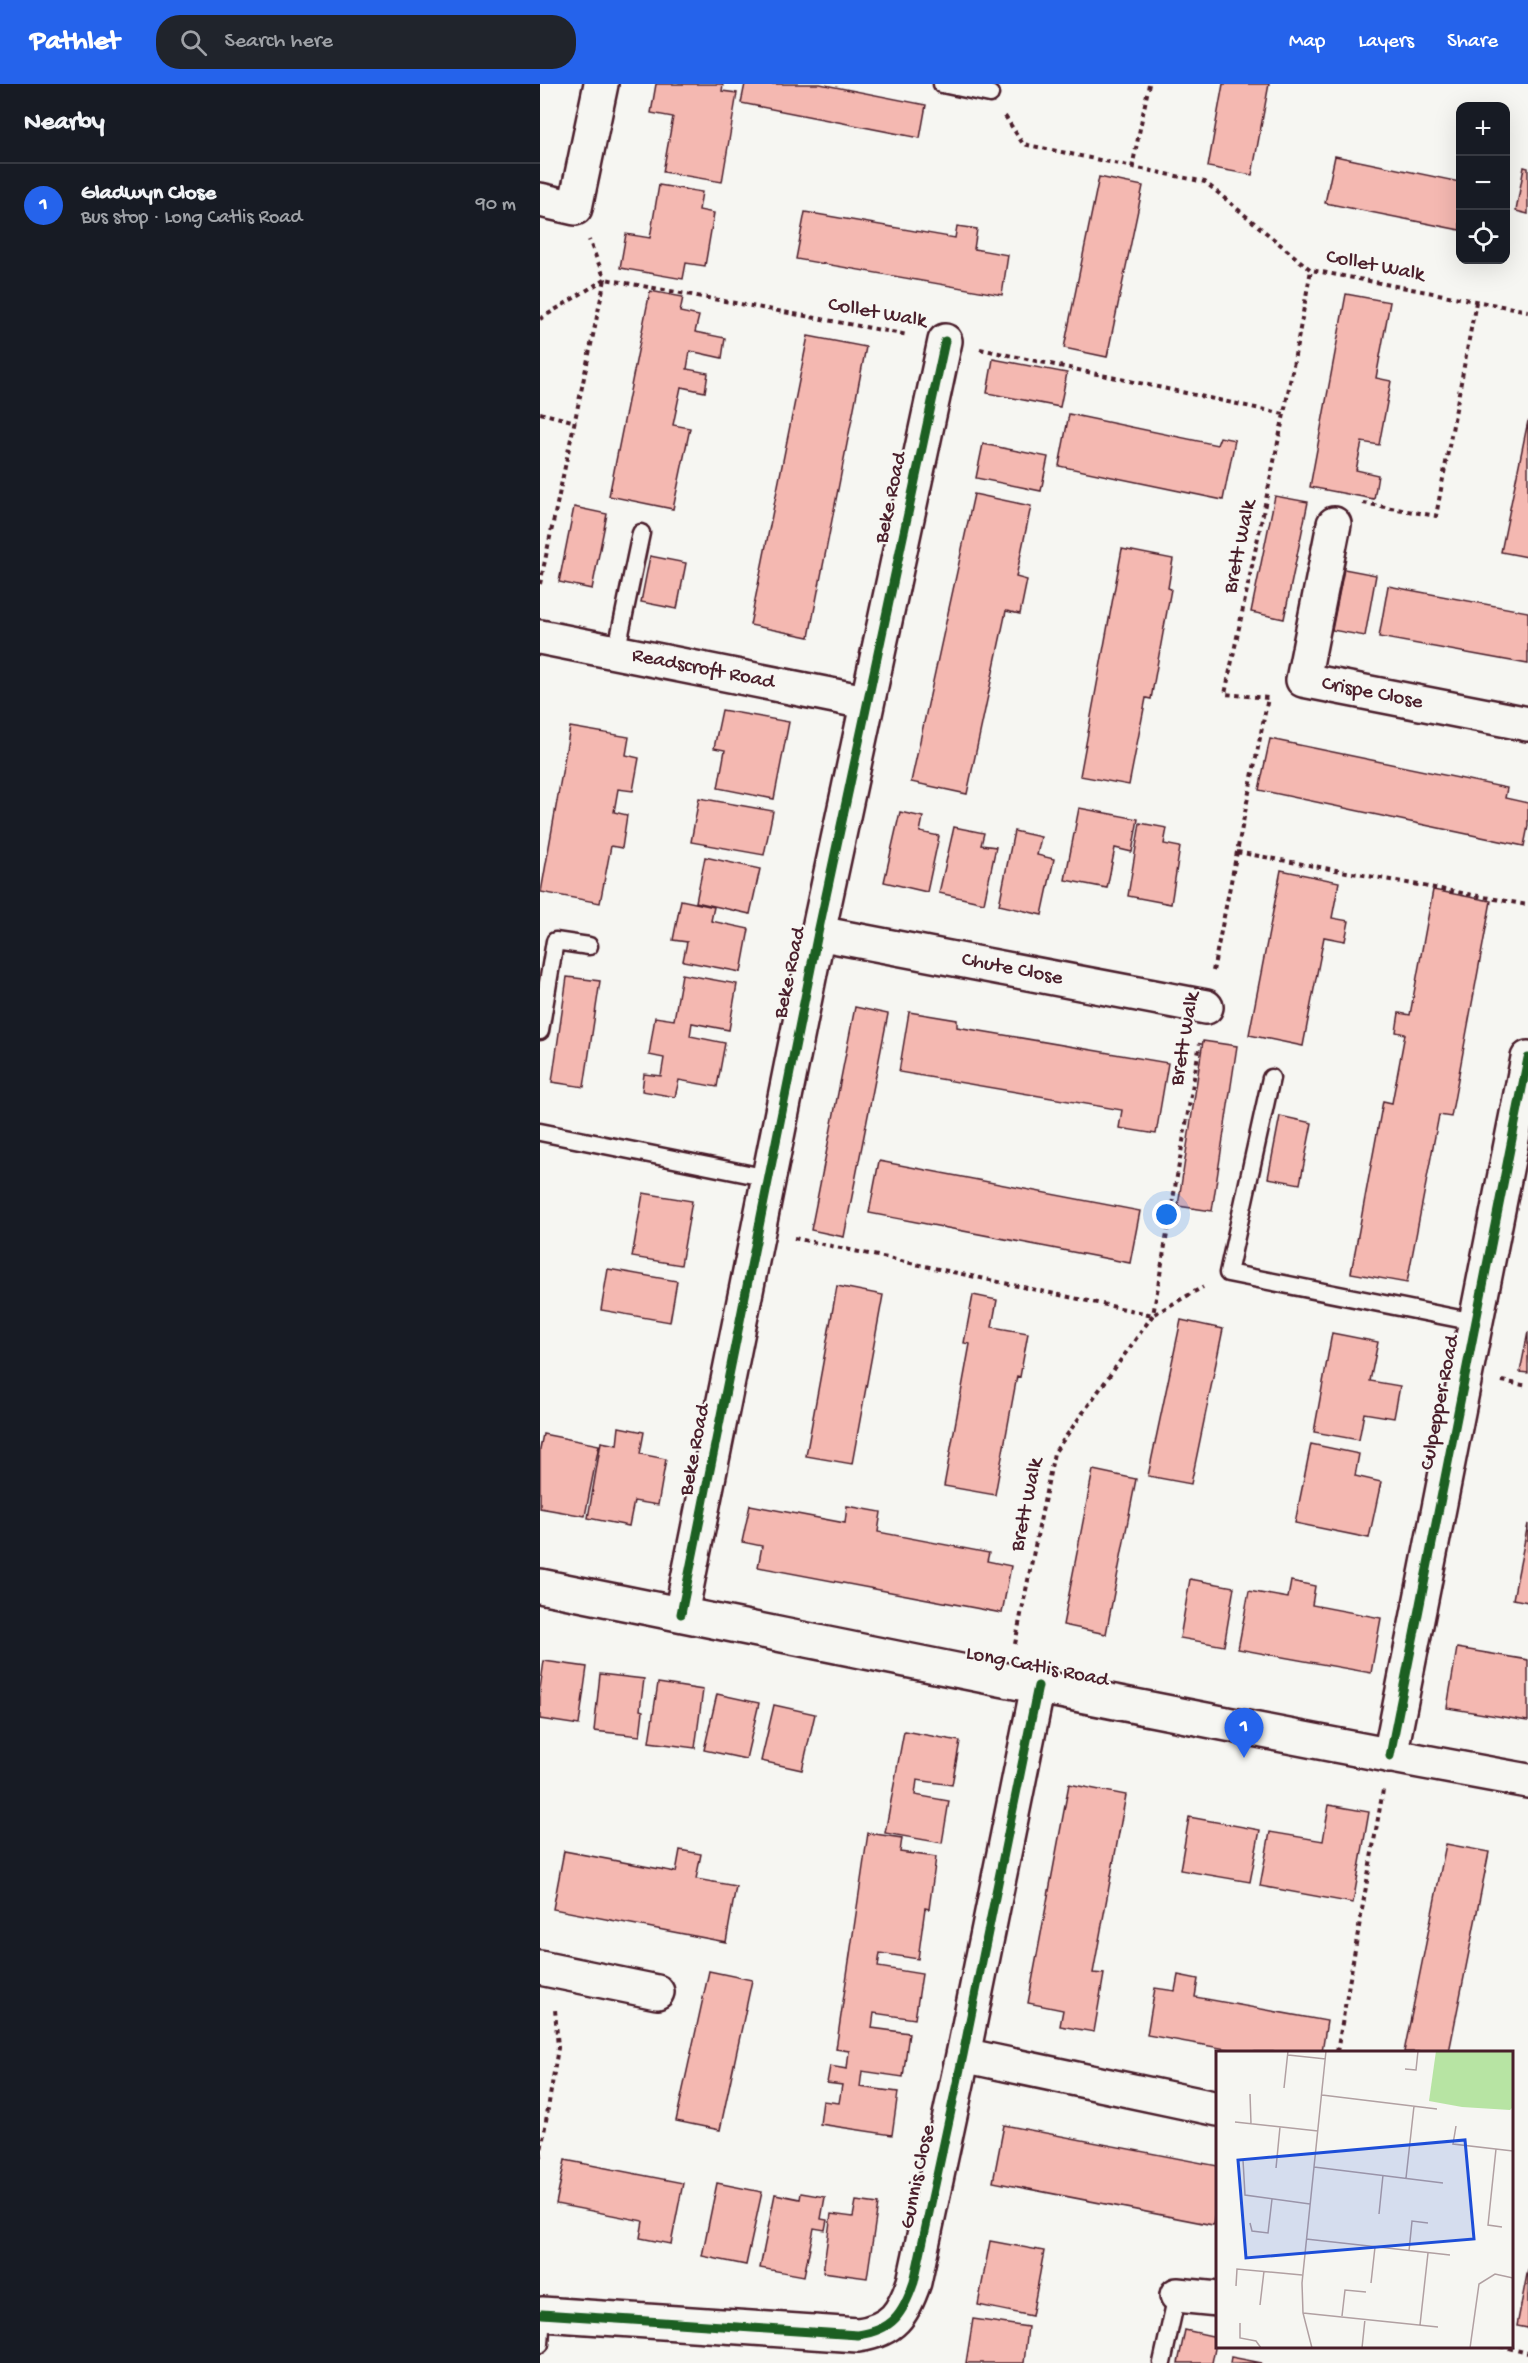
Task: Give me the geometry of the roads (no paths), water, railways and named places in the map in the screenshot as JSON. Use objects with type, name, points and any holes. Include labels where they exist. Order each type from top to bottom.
[{"type":"street","points":[[540,200],[575,208],[601,84]]},
{"type":"street","name":"Beke Road","points":[[681,1614],[818,933],[945,341]]},
{"type":"street","name":"Crispe Close","points":[[1334,524],[1303,680],[1528,724]]},
{"type":"street","name":"Readscroft Road","points":[[540,637],[866,702]]},
{"type":"street","name":"Chute Close","points":[[818,933],[1206,1007]]},
{"type":"street","name":"Culpepper Road","points":[[1390,1756],[1527,1067]]},
{"type":"street","name":"Long Catlis Road","points":[[540,1586],[1390,1756],[1528,1781]]},
{"type":"street","name":"Gunnis Close","points":[[541,2329],[858,2335],[876,2333],[892,2323],[906,2305],[914,2282],[963,2055],[1023,1683]]},
{"type":"street","points":[[551,1970],[657,1992]]},
{"type":"street","points":[[963,2055],[1216,2109]]},
{"type":"street","points":[[1177,2295],[1216,2299]]},
{"type":"lane","points":[[942,84],[990,94]]},
{"type":"lane","points":[[616,653],[641,533]]},
{"type":"lane","points":[[540,1031],[555,941],[589,946]]},
{"type":"lane","points":[[1270,1078],[1228,1273],[1475,1322]]},
{"type":"lane","points":[[540,1132],[768,1179]]},
{"type":"lane","points":[[1162,2363],[1177,2295]]},
{"type":"place","name":"Gladwyn Close","points":[[1244,1758]]}]
